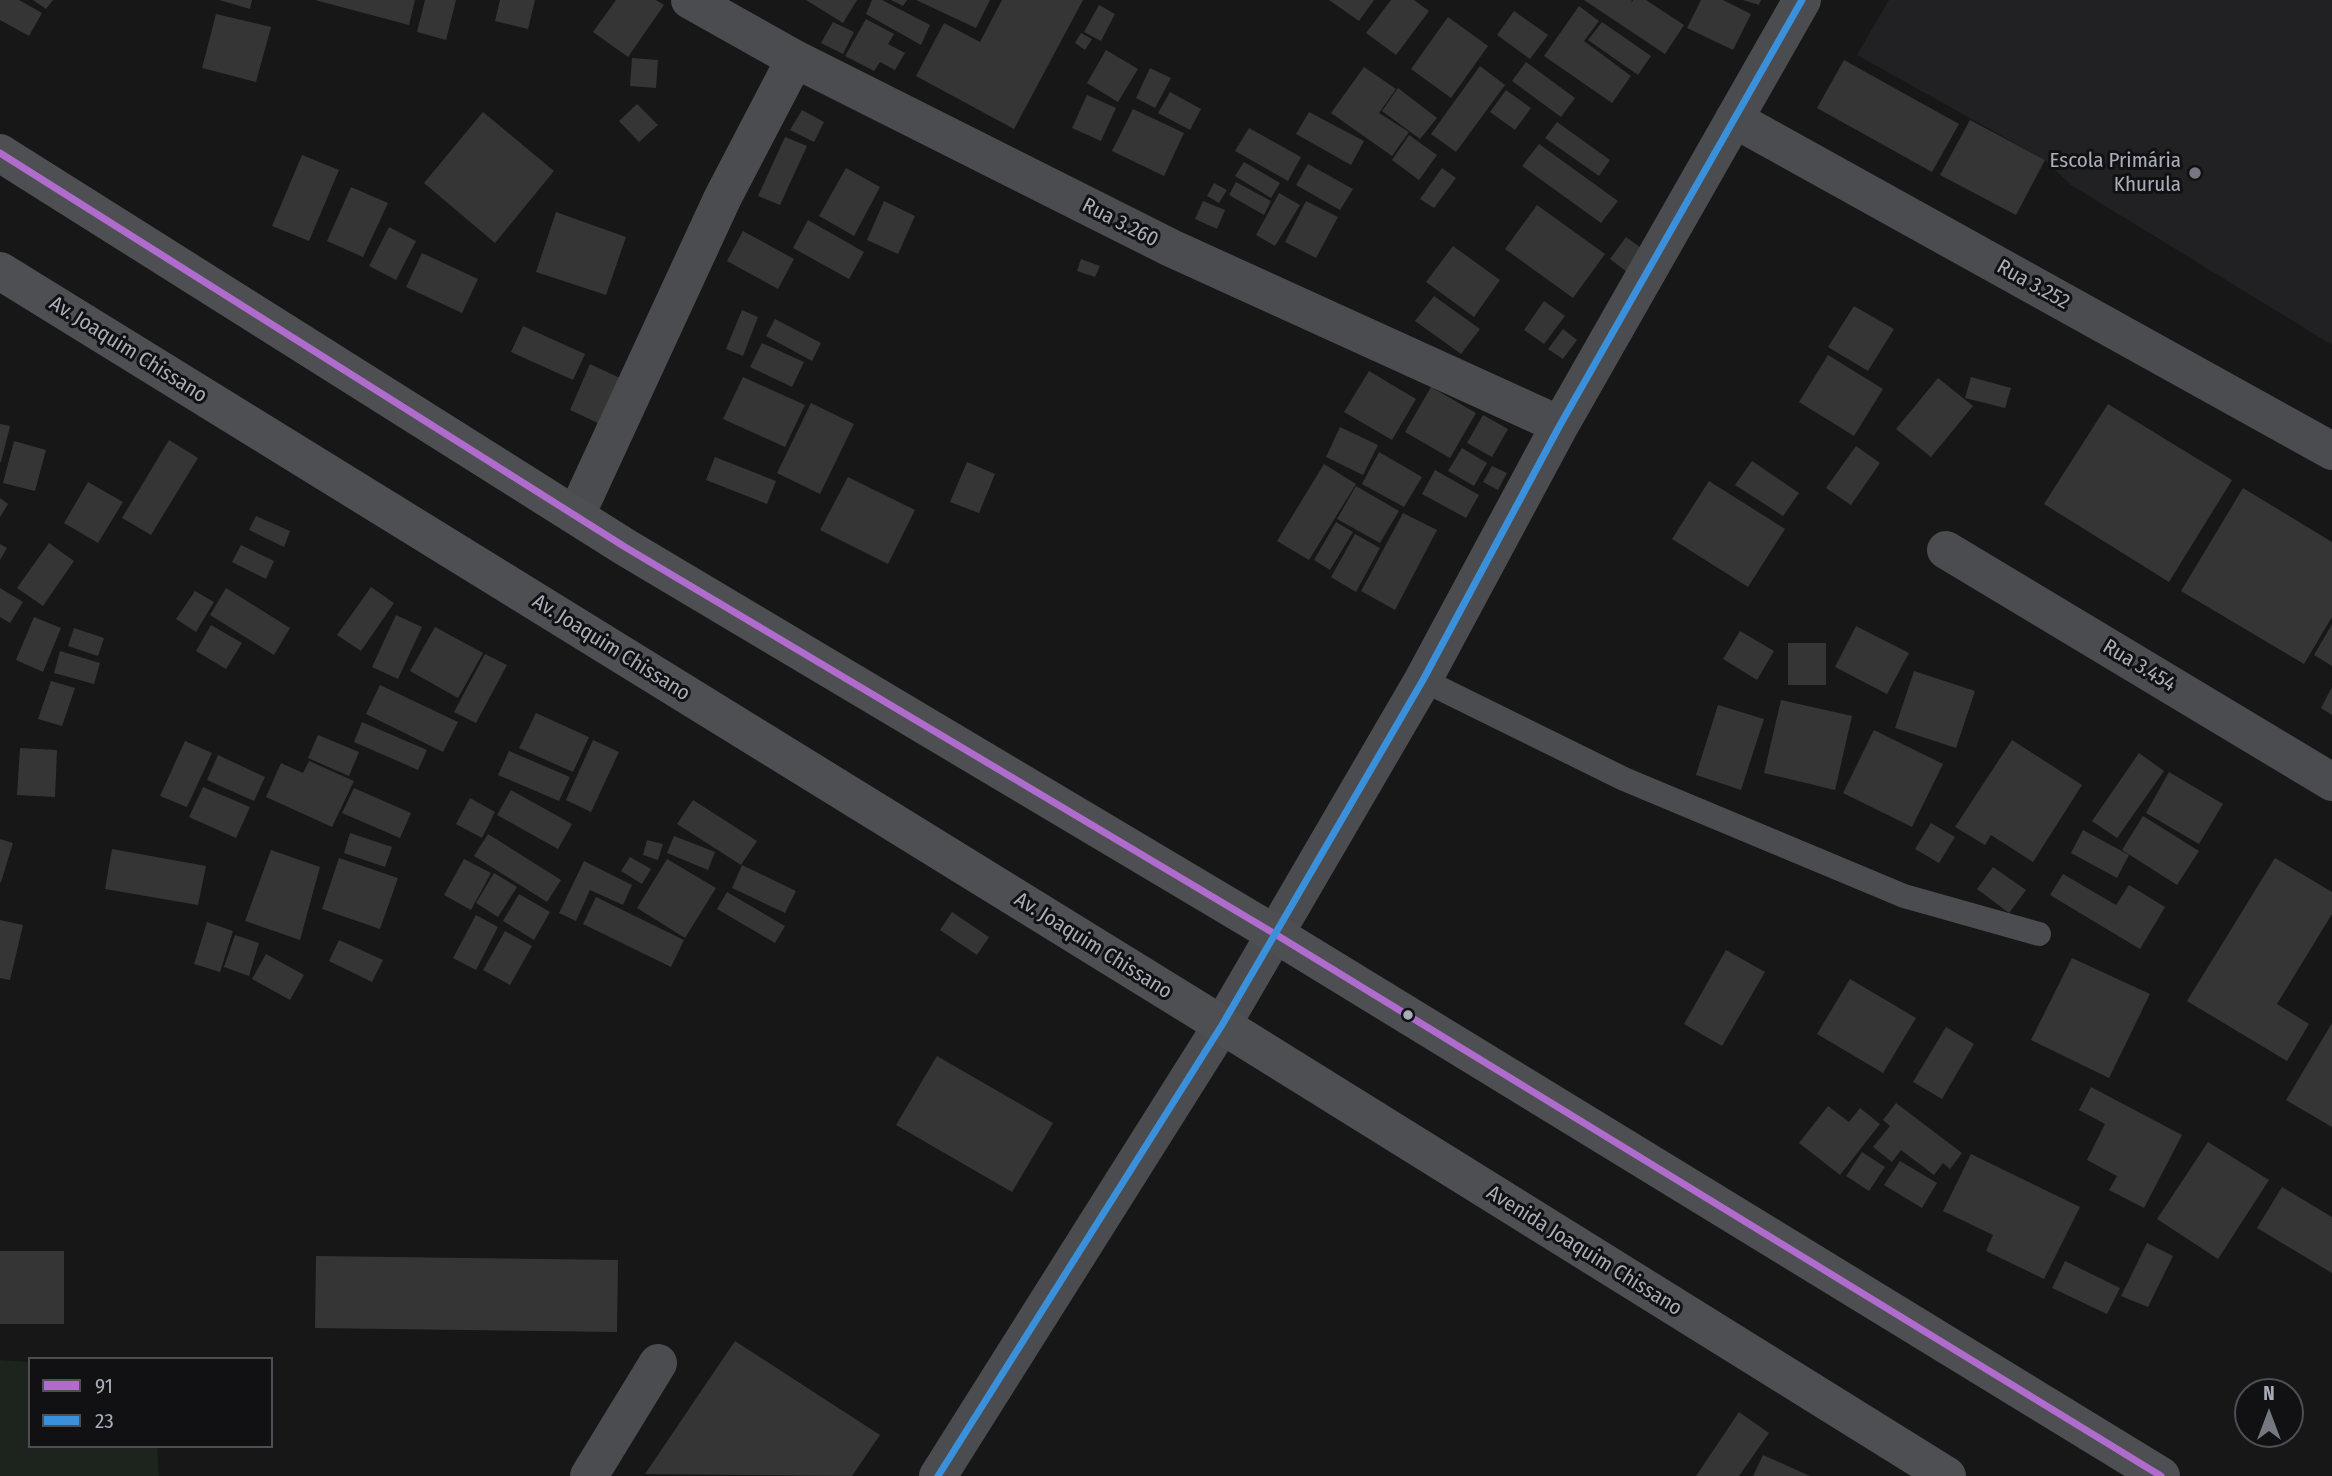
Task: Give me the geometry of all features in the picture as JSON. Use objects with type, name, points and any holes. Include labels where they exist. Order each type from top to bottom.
[{"type":"main road","points":[[0,153],[576,515],[1275,934],[2161,1476]]},
{"type":"main road","name":"Av. Joaquim Chissano","points":[[0,271],[1222,1025]]},
{"type":"main road","name":"Avenida Joaquim Chissano","points":[[1222,1025],[1947,1476]]},
{"type":"street","name":"Rua 3.260","points":[[690,0],[795,59],[1171,248],[1560,425]]},
{"type":"street","points":[[938,1476],[1222,1025],[1423,680],[1560,425],[1802,0]]},
{"type":"street","points":[[576,515],[723,197],[795,59]]},
{"type":"street","name":"Rua 3.252","points":[[1734,119],[2332,451]]},
{"type":"street","name":"Rua 3.454","points":[[1946,550],[2332,782]]},
{"type":"street","points":[[589,1476],[659,1363]]},
{"type":"lane","points":[[1423,680],[1624,779],[1905,896],[2039,934]]},
{"type":"shaded area","name":"Escola Primária Khurula","points":[[1889,0],[2332,0],[2332,345],[2071,185],[2045,160],[1857,55]]},
{"type":"shaded area","points":[[0,1360],[28,1362],[28,1448],[157,1448],[159,1476],[0,1476]]},
{"type":"building","points":[[0,0],[19,0],[42,13],[29,36],[0,20]]},
{"type":"building","points":[[33,0],[53,0],[46,9]]},
{"type":"building","points":[[219,0],[252,0],[250,9]]},
{"type":"building","points":[[315,0],[415,0],[409,25]]},
{"type":"building","points":[[425,0],[456,0],[446,40],[417,32]]},
{"type":"building","points":[[500,0],[535,0],[528,29],[495,21]]},
{"type":"building","points":[[616,0],[656,0],[664,5],[628,57],[593,32]]},
{"type":"building","points":[[806,0],[857,0],[843,23]]},
{"type":"building","points":[[872,0],[882,0],[930,25],[921,45],[866,14]]},
{"type":"building","points":[[891,0],[907,0],[903,6]]},
{"type":"building","points":[[916,0],[990,0],[976,28]]},
{"type":"building","points":[[1002,0],[1083,0],[1014,129],[916,76],[944,23],[980,42]]},
{"type":"building","points":[[1329,0],[1374,0],[1359,21]]},
{"type":"building","points":[[1391,0],[1414,0],[1429,11],[1396,55],[1366,33]]},
{"type":"building","points":[[1584,0],[1632,0],[1631,3],[1633,0],[1646,0],[1684,25],[1665,54]]},
{"type":"building","points":[[1701,0],[1723,0],[1751,14],[1733,50],[1687,28]]},
{"type":"building","points":[[1743,0],[1761,0],[1759,5]]},
{"type":"building","points":[[1099,5],[1115,14],[1101,41],[1084,32]]},
{"type":"building","points":[[1579,6],[1599,21],[1584,41],[1631,76],[1612,103],[1544,56]]},
{"type":"building","points":[[1514,11],[1548,35],[1530,59],[1497,35]]},
{"type":"building","points":[[216,14],[271,27],[256,82],[202,68]]},
{"type":"building","points":[[1448,17],[1488,46],[1451,98],[1411,69]]},
{"type":"building","points":[[866,19],[894,34],[888,44],[905,53],[895,70],[880,62],[874,71],[845,56]]},
{"type":"building","points":[[833,22],[854,32],[843,54],[821,43]]},
{"type":"building","points":[[1602,22],[1651,56],[1638,75],[1588,40]]},
{"type":"building","points":[[1081,33],[1092,39],[1085,50],[1075,43]]},
{"type":"building","points":[[1106,50],[1138,69],[1118,102],[1087,83]]},
{"type":"building","points":[[632,58],[658,60],[656,88],[630,86]]},
{"type":"building","points":[[1844,60],[1959,124],[1932,172],[1817,108]]},
{"type":"building","points":[[1526,62],[1575,98],[1561,117],[1512,81]]},
{"type":"building","points":[[1480,66],[1505,85],[1456,152],[1431,134]]},
{"type":"building","points":[[1364,67],[1396,89],[1379,113],[1409,132],[1392,156],[1331,113]]},
{"type":"building","points":[[1150,68],[1171,78],[1155,108],[1136,98]]},
{"type":"building","points":[[1398,88],[1437,118],[1420,139],[1382,111]]},
{"type":"building","points":[[1506,90],[1531,108],[1515,130],[1490,112]]},
{"type":"building","points":[[1170,92],[1201,109],[1190,130],[1158,113]]},
{"type":"building","points":[[1087,95],[1116,108],[1101,141],[1072,128]]},
{"type":"building","points":[[637,104],[658,125],[639,142],[619,121]]},
{"type":"building","points":[[1133,109],[1184,133],[1164,176],[1112,151]]},
{"type":"building","points":[[802,110],[824,122],[814,142],[790,130]]},
{"type":"building","points":[[483,112],[554,171],[495,243],[424,183]]},
{"type":"building","points":[[1309,112],[1364,141],[1351,165],[1296,134]]},
{"type":"building","points":[[1970,120],[2045,160],[2016,215],[1940,175]]},
{"type":"building","points":[[1557,122],[1610,160],[1599,176],[1545,138]]},
{"type":"building","points":[[1249,128],[1301,157],[1288,181],[1235,151]]},
{"type":"building","points":[[1409,135],[1437,155],[1419,180],[1392,160]]},
{"type":"building","points":[[785,137],[807,146],[780,205],[758,196]]},
{"type":"building","points":[[1539,144],[1618,201],[1601,223],[1522,166]]},
{"type":"building","points":[[302,155],[339,170],[309,241],[272,226]]},
{"type":"building","points":[[1244,162],[1280,183],[1271,198],[1235,176]]},
{"type":"building","points":[[1308,164],[1353,189],[1340,210],[1296,185]]},
{"type":"building","points":[[846,168],[880,187],[854,236],[819,216]]},
{"type":"building","points":[[1442,168],[1456,178],[1434,208],[1420,199]]},
{"type":"building","points":[[1236,182],[1271,201],[1264,215],[1229,195]]},
{"type":"building","points":[[1214,183],[1227,190],[1219,203],[1207,196]]},
{"type":"building","points":[[351,187],[388,203],[363,257],[327,241]]},
{"type":"building","points":[[1279,193],[1300,205],[1275,246],[1256,235]]},
{"type":"building","points":[[884,201],[915,216],[898,254],[867,240]]},
{"type":"building","points":[[1203,201],[1225,210],[1217,229],[1195,219]]},
{"type":"building","points":[[1306,201],[1338,217],[1316,258],[1285,242]]},
{"type":"building","points":[[1537,205],[1605,254],[1573,298],[1505,249]]},
{"type":"building","points":[[556,212],[626,237],[606,295],[536,272]]},
{"type":"building","points":[[808,220],[864,252],[849,279],[793,248]]},
{"type":"building","points":[[389,227],[416,241],[396,280],[369,266]]},
{"type":"building","points":[[743,231],[794,259],[778,289],[727,261]]},
{"type":"building","points":[[1626,237],[1644,250],[1627,272],[1610,259]]},
{"type":"building","points":[[1453,246],[1500,280],[1474,317],[1426,282]]},
{"type":"building","points":[[422,253],[478,279],[462,313],[406,287]]},
{"type":"building","points":[[1081,259],[1100,266],[1095,277],[1077,271]]},
{"type":"building","points":[[1434,296],[1480,329],[1461,354],[1415,321]]},
{"type":"building","points":[[1544,301],[1565,316],[1544,344],[1524,330]]},
{"type":"building","points":[[1854,306],[1894,329],[1868,371],[1828,347]]},
{"type":"building","points":[[742,310],[758,317],[743,356],[726,349]]},
{"type":"building","points":[[775,319],[821,343],[812,361],[766,336]]},
{"type":"building","points":[[523,326],[585,354],[573,380],[511,352]]},
{"type":"building","points":[[1563,329],[1577,340],[1563,359],[1548,349]]},
{"type":"building","points":[[762,343],[804,362],[792,387],[750,367]]},
{"type":"building","points":[[1828,355],[1883,389],[1854,436],[1799,402]]},
{"type":"building","points":[[590,364],[620,378],[600,424],[570,410]]},
{"type":"building","points":[[1369,371],[1416,399],[1392,440],[1344,412]]},
{"type":"building","points":[[743,377],[805,405],[785,447],[723,419]]},
{"type":"building","points":[[1971,377],[2011,388],[2005,408],[1965,398]]},
{"type":"building","points":[[1938,378],[1973,406],[1931,457],[1896,429]]},
{"type":"building","points":[[1431,387],[1476,413],[1450,458],[1405,432]]},
{"type":"building","points":[[811,403],[854,424],[820,494],[777,473]]},
{"type":"building","points":[[2108,404],[2232,480],[2169,582],[2044,504]]},
{"type":"building","points":[[1483,415],[1508,429],[1492,457],[1467,443]]},
{"type":"building","points":[[0,424],[10,426],[1,462],[0,462]]},
{"type":"building","points":[[1340,427],[1378,445],[1363,475],[1326,457]]},
{"type":"building","points":[[169,440],[198,458],[151,535],[122,518]]},
{"type":"building","points":[[14,441],[46,450],[35,491],[3,483]]},
{"type":"building","points":[[1856,446],[1880,463],[1851,505],[1826,488]]},
{"type":"building","points":[[1462,448],[1487,463],[1474,486],[1448,471]]},
{"type":"building","points":[[1379,452],[1422,477],[1404,507],[1362,484]]},
{"type":"building","points":[[715,457],[776,481],[767,504],[706,480]]},
{"type":"building","points":[[1752,461],[1799,493],[1783,516],[1735,485]]},
{"type":"building","points":[[967,462],[995,474],[979,513],[950,502]]},
{"type":"building","points":[[1324,464],[1356,484],[1309,560],[1277,541]]},
{"type":"building","points":[[1492,466],[1507,473],[1498,490],[1483,482]]},
{"type":"building","points":[[1435,470],[1479,495],[1466,518],[1422,494]]},
{"type":"building","points":[[848,477],[915,510],[888,564],[820,530]]},
{"type":"building","points":[[1709,481],[1785,529],[1748,587],[1672,539]]},
{"type":"building","points":[[88,482],[123,502],[98,543],[64,523]]},
{"type":"building","points":[[1356,486],[1399,511],[1380,543],[1337,519]]},
{"type":"building","points":[[2243,488],[2332,542],[2332,617],[2304,664],[2181,591]]},
{"type":"building","points":[[0,498],[8,504],[0,517]]},
{"type":"building","points":[[1403,513],[1437,530],[1395,610],[1361,591]]},
{"type":"building","points":[[256,516],[290,531],[284,547],[249,530]]},
{"type":"building","points":[[1336,522],[1353,532],[1330,570],[1314,560]]},
{"type":"building","points":[[1355,534],[1380,548],[1356,592],[1331,577]]},
{"type":"building","points":[[49,543],[74,561],[43,606],[17,588]]},
{"type":"building","points":[[0,544],[7,548],[0,560]]},
{"type":"building","points":[[241,545],[274,561],[266,579],[232,562]]},
{"type":"building","points":[[371,587],[394,603],[361,651],[337,635]]},
{"type":"building","points":[[0,588],[23,602],[10,623],[0,617]]},
{"type":"building","points":[[226,588],[290,628],[274,655],[210,615]]},
{"type":"building","points":[[195,591],[214,602],[196,632],[176,619]]},
{"type":"building","points":[[396,615],[422,627],[398,679],[372,667]]},
{"type":"building","points":[[34,617],[61,628],[43,672],[16,660]]},
{"type":"building","points":[[2332,624],[2332,666],[2314,655]]},
{"type":"building","points":[[211,625],[242,643],[226,669],[196,651]]},
{"type":"building","points":[[1856,626],[1909,653],[1887,694],[1835,667]]},
{"type":"building","points":[[435,627],[483,653],[458,698],[410,671]]},
{"type":"building","points":[[74,628],[104,638],[98,656],[68,646]]},
{"type":"building","points":[[1740,631],[1774,651],[1757,680],[1723,659]]},
{"type":"building","points":[[1788,643],[1826,643],[1826,685],[1788,685]]},
{"type":"building","points":[[60,651],[100,663],[94,684],[54,673]]},
{"type":"building","points":[[485,654],[507,665],[476,723],[454,712]]},
{"type":"building","points":[[1914,671],[1975,691],[1956,748],[1895,728]]},
{"type":"building","points":[[51,681],[75,688],[62,726],[38,719]]},
{"type":"building","points":[[380,685],[458,722],[443,752],[366,714]]},
{"type":"building","points":[[2332,687],[2332,715],[2321,708]]},
{"type":"building","points":[[1781,700],[1852,716],[1835,790],[1764,773]]},
{"type":"building","points":[[1718,705],[1764,719],[1741,790],[1696,775]]},
{"type":"building","points":[[536,713],[589,737],[573,772],[519,748]]},
{"type":"building","points":[[362,722],[427,750],[418,770],[354,742]]},
{"type":"building","points":[[1874,730],[1943,764],[1912,827],[1843,793]]},
{"type":"building","points":[[318,735],[359,752],[349,776],[308,758]]},
{"type":"building","points":[[593,740],[619,752],[591,812],[566,800]]},
{"type":"building","points":[[2012,740],[2082,785],[2033,862],[1991,835],[1985,845],[1955,827]]},
{"type":"building","points":[[185,741],[212,753],[187,807],[160,796]]},
{"type":"building","points":[[20,748],[57,750],[55,797],[17,795]]},
{"type":"building","points":[[509,751],[570,777],[559,801],[498,775]]},
{"type":"building","points":[[2139,753],[2164,771],[2117,838],[2092,821]]},
{"type":"building","points":[[218,755],[265,777],[254,801],[207,780]]},
{"type":"building","points":[[309,761],[354,781],[332,827],[266,797],[281,763],[303,773]]},
{"type":"building","points":[[2169,772],[2223,804],[2199,844],[2146,813]]},
{"type":"building","points":[[203,787],[250,807],[236,838],[189,817]]},
{"type":"building","points":[[354,788],[411,813],[400,838],[342,813]]},
{"type":"building","points":[[511,790],[572,824],[558,849],[497,815]]},
{"type":"building","points":[[470,798],[495,812],[482,838],[456,824]]},
{"type":"building","points":[[693,800],[757,841],[741,865],[677,824]]},
{"type":"building","points":[[2143,816],[2199,851],[2177,885],[2122,850]]},
{"type":"building","points":[[1931,823],[1955,837],[1939,863],[1915,849]]},
{"type":"building","points":[[2083,830],[2129,855],[2117,878],[2071,853]]},
{"type":"building","points":[[350,833],[392,847],[385,867],[344,853]]},
{"type":"building","points":[[488,834],[561,880],[547,902],[474,856]]},
{"type":"building","points":[[674,836],[715,852],[708,870],[667,853]]},
{"type":"building","points":[[0,839],[13,843],[1,882],[0,882]]},
{"type":"building","points":[[647,840],[663,844],[658,860],[643,855]]},
{"type":"building","points":[[112,849],[206,866],[198,905],[105,889]]},
{"type":"building","points":[[271,850],[320,867],[300,940],[245,921]]},
{"type":"building","points":[[630,857],[651,869],[642,884],[621,871]]},
{"type":"building","points":[[339,858],[398,878],[380,929],[322,909]]},
{"type":"building","points":[[2275,858],[2332,892],[2332,914],[2277,1004],[2309,1024],[2287,1061],[2187,1001]]},
{"type":"building","points":[[464,859],[491,873],[471,910],[444,895]]},
{"type":"building","points":[[667,859],[716,888],[685,938],[637,908]]},
{"type":"building","points":[[584,861],[632,885],[623,905],[590,890],[576,921],[559,913]]},
{"type":"building","points":[[742,865],[796,891],[785,913],[732,888]]},
{"type":"building","points":[[1993,867],[2026,890],[2009,913],[1977,889]]},
{"type":"building","points":[[494,873],[517,887],[498,917],[476,903]]},
{"type":"building","points":[[2063,874],[2116,905],[2129,885],[2165,907],[2140,949],[2050,895]]},
{"type":"building","points":[[727,892],[785,926],[775,943],[717,909]]},
{"type":"building","points":[[519,894],[550,912],[534,940],[503,921]]},
{"type":"building","points":[[596,897],[684,940],[671,967],[583,924]]},
{"type":"building","points":[[952,912],[989,937],[977,955],[940,930]]},
{"type":"building","points":[[476,915],[498,927],[476,970],[453,958]]},
{"type":"building","points":[[0,920],[23,925],[10,980],[0,978]]},
{"type":"building","points":[[207,922],[233,931],[220,972],[194,964]]},
{"type":"building","points":[[505,931],[532,946],[510,985],[483,970]]},
{"type":"building","points":[[235,935],[259,943],[249,976],[224,967]]},
{"type":"building","points":[[339,940],[383,960],[372,982],[329,961]]},
{"type":"building","points":[[1726,950],[1765,972],[1722,1046],[1684,1024]]},
{"type":"building","points":[[266,954],[304,975],[290,1000],[252,979]]},
{"type":"building","points":[[2072,958],[2150,994],[2109,1078],[2031,1040]]},
{"type":"building","points":[[1850,979],[1916,1018],[1883,1073],[1817,1034]]},
{"type":"building","points":[[2332,1023],[2332,1127],[2286,1100]]},
{"type":"building","points":[[1946,1027],[1974,1044],[1942,1099],[1913,1082]]},
{"type":"building","points":[[937,1056],[1053,1123],[1012,1192],[896,1125]]},
{"type":"building","points":[[2091,1087],[2182,1135],[2144,1208],[2109,1190],[2117,1176],[2087,1160],[2105,1124],[2079,1110]]},
{"type":"building","points":[[1896,1103],[1962,1153],[1950,1169],[1943,1163],[1934,1175],[1901,1150],[1892,1162],[1873,1147],[1890,1126],[1883,1120]]},
{"type":"building","points":[[1828,1106],[1849,1122],[1860,1108],[1880,1124],[1840,1175],[1799,1143]]},
{"type":"building","points":[[2208,1142],[2269,1180],[2218,1259],[2157,1219]]},
{"type":"building","points":[[1862,1152],[1885,1167],[1869,1191],[1846,1176]]},
{"type":"building","points":[[1971,1154],[2080,1207],[2044,1279],[1986,1251],[1993,1235],[1943,1211]]},
{"type":"building","points":[[1900,1161],[1937,1183],[1922,1208],[1884,1185]]},
{"type":"building","points":[[2282,1187],[2332,1217],[2332,1273],[2257,1228]]},
{"type":"building","points":[[2147,1243],[2173,1256],[2148,1307],[2121,1296]]},
{"type":"building","points":[[0,1251],[64,1251],[64,1324],[0,1324]]},
{"type":"building","points":[[316,1256],[618,1260],[617,1332],[315,1328]]},
{"type":"building","points":[[2065,1261],[2120,1288],[2107,1314],[2052,1288]]},
{"type":"building","points":[[735,1341],[880,1435],[852,1476],[645,1474]]},
{"type":"building","points":[[1739,1412],[1769,1433],[1739,1476],[1696,1476]]},
{"type":"building","points":[[1763,1455],[1810,1476],[1753,1476]]},
{"type":"transit line","name":"23","points":[[938,1476],[1222,1025],[1423,680],[1560,425],[1802,0]]},
{"type":"transit line","name":"91","points":[[0,153],[625,547],[1275,934],[2161,1476]]},
{"type":"place","name":"Escola Primária Khurula","points":[[2195,173]]}]
